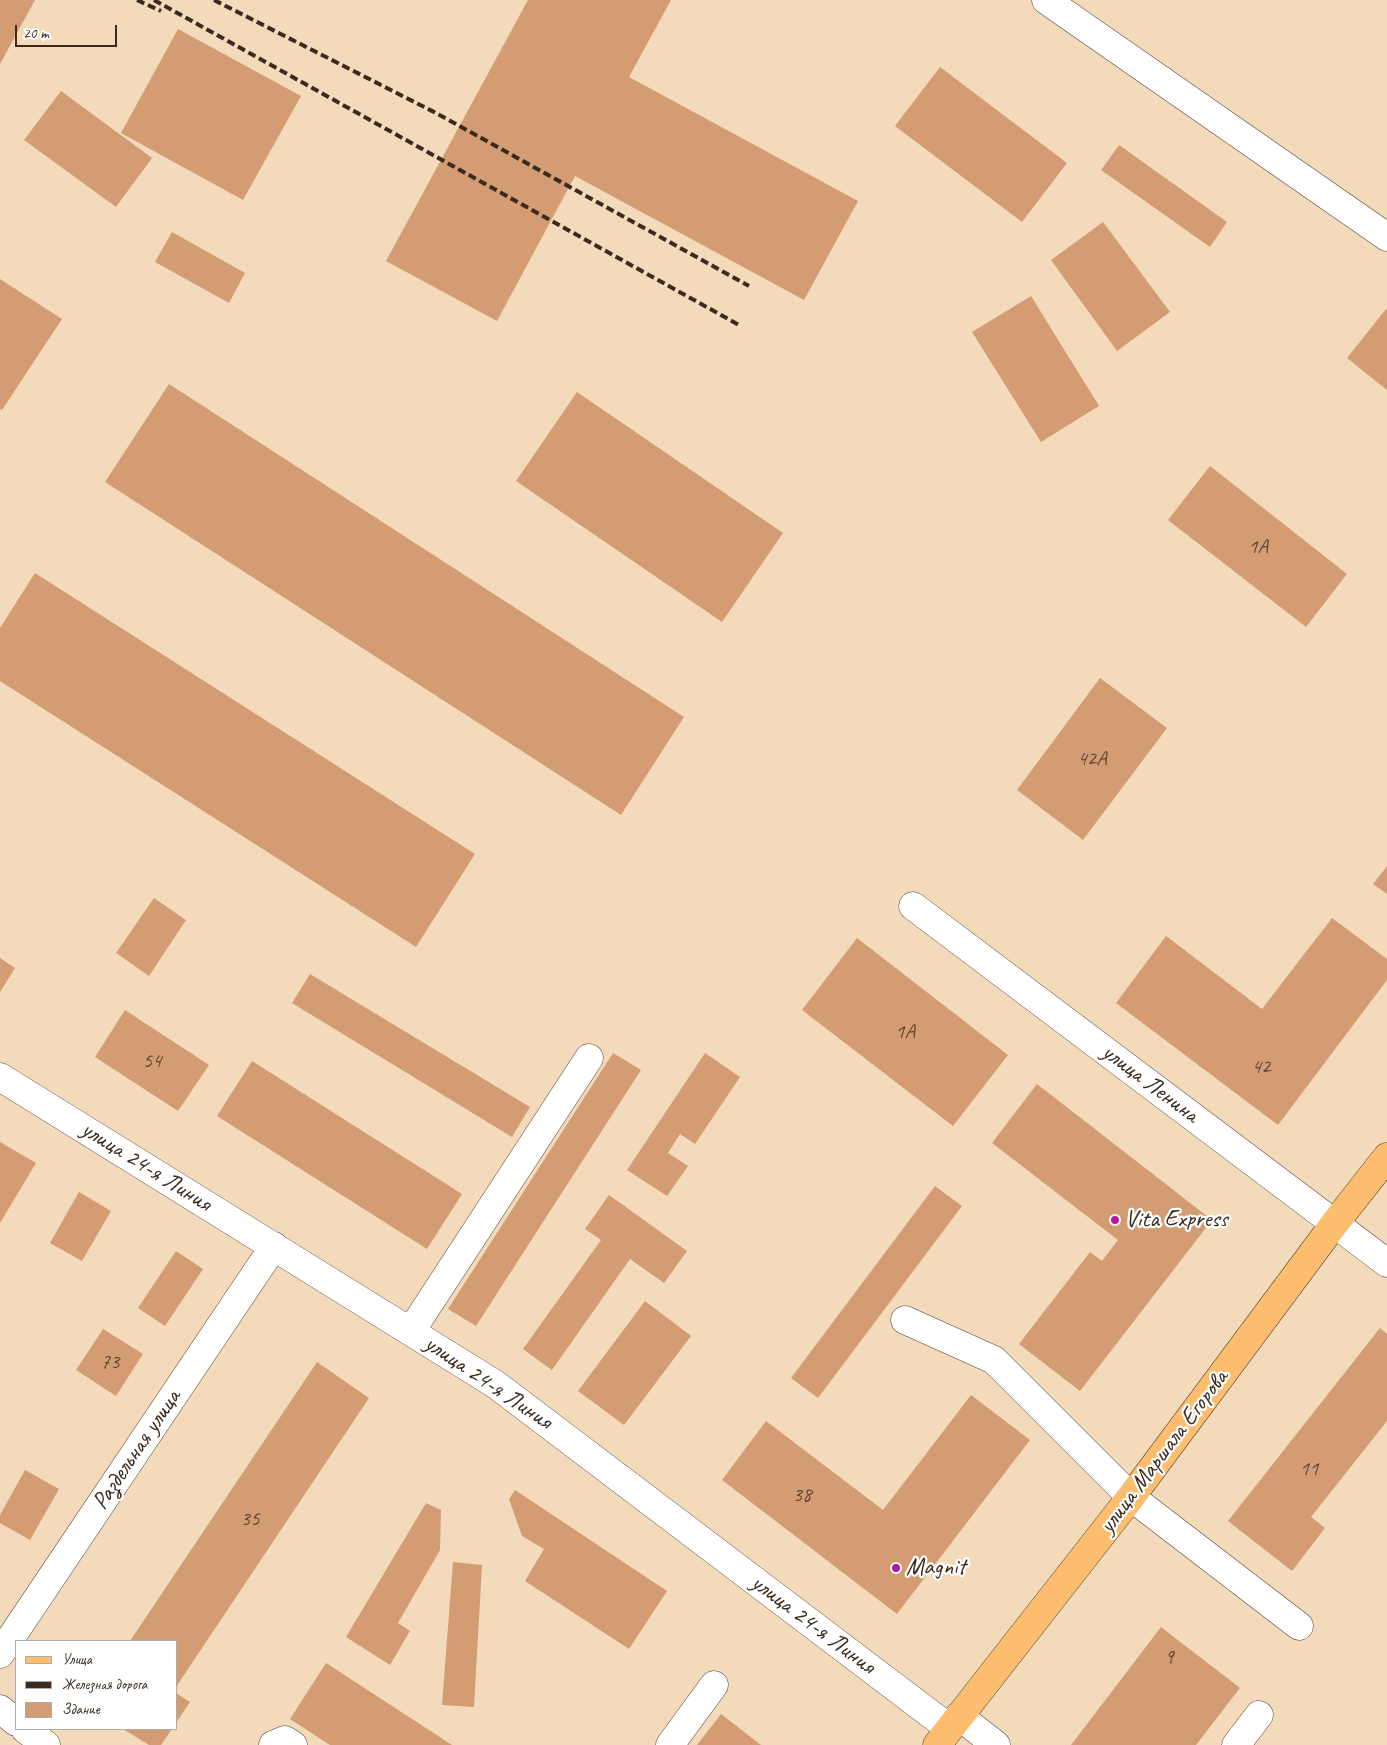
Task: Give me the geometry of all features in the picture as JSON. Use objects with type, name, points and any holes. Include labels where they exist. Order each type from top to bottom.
[{"type":"main road","name":"улица Маршала Егорова","points":[[948,1730],[1132,1497],[1335,1223],[1387,1157]]},
{"type":"street","points":[[1046,0],[1387,237]]},
{"type":"street","name":"улица Ленина","points":[[913,906],[1387,1263]]},
{"type":"street","points":[[411,1331],[589,1058]]},
{"type":"street","name":"улица 24-я Линия","points":[[0,1077],[496,1384],[948,1730],[996,1745]]},
{"type":"street","name":"Раздельная улица","points":[[0,1654],[10,1616],[274,1246]]},
{"type":"street","points":[[905,1320],[994,1360],[1132,1497],[1299,1626]]},
{"type":"street","points":[[670,1745],[714,1685]]},
{"type":"street","points":[[0,1709],[15,1721]]},
{"type":"street","points":[[1236,1745],[1259,1715]]},
{"type":"street","points":[[273,1745],[285,1740],[293,1745]]},
{"type":"building","points":[[0,0],[35,0],[0,64]]},
{"type":"building","points":[[528,0],[671,0],[629,77],[858,201],[804,300],[575,176],[497,321],[386,261]]},
{"type":"building","points":[[178,29],[301,96],[243,200],[121,133]]},
{"type":"building","points":[[940,67],[1067,163],[1022,222],[895,126]]},
{"type":"building","points":[[61,91],[152,158],[116,207],[24,140]]},
{"type":"building","points":[[1119,145],[1227,222],[1210,247],[1101,170]]},
{"type":"building","points":[[1103,222],[1170,312],[1117,351],[1051,260]]},
{"type":"building","points":[[172,232],[245,273],[229,303],[155,262]]},
{"type":"building","points":[[0,279],[62,319],[2,410],[0,409]]},
{"type":"building","points":[[1031,296],[1099,406],[1041,442],[972,332]]},
{"type":"building","points":[[1387,310],[1387,390],[1347,358]]},
{"type":"building","points":[[169,384],[684,717],[621,815],[105,482]]},
{"type":"building","points":[[577,392],[783,533],[722,622],[516,481]]},
{"type":"building","points":[[1210,466],[1347,574],[1306,627],[1168,520]]},
{"type":"building","points":[[35,573],[475,854],[416,947],[0,681],[0,628]]},
{"type":"building","points":[[1100,678],[1167,728],[1083,840],[1017,790]]},
{"type":"building","points":[[1387,866],[1387,894],[1373,884]]},
{"type":"building","points":[[154,898],[186,920],[149,976],[116,953]]},
{"type":"building","points":[[1332,918],[1387,959],[1387,980],[1278,1125],[1116,1003],[1166,936],[1262,1009]]},
{"type":"building","points":[[857,938],[1008,1055],[953,1126],[802,1010]]},
{"type":"building","points":[[0,958],[15,968],[0,992]]},
{"type":"building","points":[[310,974],[530,1107],[512,1137],[292,1003]]},
{"type":"building","points":[[125,1010],[209,1065],[178,1111],[95,1057]]},
{"type":"building","points":[[613,1053],[641,1070],[476,1326],[448,1309]]},
{"type":"building","points":[[705,1053],[740,1077],[695,1144],[680,1134],[668,1153],[688,1166],[667,1196],[627,1170]]},
{"type":"building","points":[[252,1061],[462,1194],[427,1249],[217,1116]]},
{"type":"building","points":[[1037,1084],[1212,1220],[1080,1391],[1019,1344],[1090,1252],[1102,1261],[1118,1240],[992,1143]]},
{"type":"building","points":[[0,1142],[36,1163],[0,1223]]},
{"type":"building","points":[[935,1186],[962,1206],[818,1398],[791,1378]]},
{"type":"building","points":[[79,1192],[111,1211],[82,1261],[50,1243]]},
{"type":"building","points":[[609,1195],[687,1251],[664,1283],[630,1259],[552,1370],[523,1349],[601,1240],[585,1229]]},
{"type":"building","points":[[176,1251],[203,1269],[165,1326],[138,1308]]},
{"type":"building","points":[[645,1301],[691,1336],[624,1425],[578,1391]]},
{"type":"building","points":[[1380,1328],[1387,1334],[1387,1421],[1311,1517],[1325,1528],[1292,1571],[1228,1521]]},
{"type":"building","points":[[103,1329],[143,1354],[116,1396],[76,1370]]},
{"type":"building","points":[[317,1362],[369,1398],[178,1684],[178,1640],[131,1640]]},
{"type":"building","points":[[971,1395],[1030,1440],[897,1614],[722,1480],[766,1421],[883,1510]]},
{"type":"building","points":[[25,1470],[59,1489],[30,1540],[0,1523],[0,1515]]},
{"type":"building","points":[[515,1490],[667,1591],[629,1649],[525,1581],[544,1549],[522,1536],[509,1499]]},
{"type":"building","points":[[426,1503],[441,1510],[440,1550],[398,1623],[410,1631],[390,1665],[346,1637]]},
{"type":"building","points":[[453,1562],[482,1565],[474,1707],[442,1705]]},
{"type":"building","points":[[1161,1627],[1240,1688],[1196,1745],[1071,1745]]},
{"type":"building","points":[[326,1663],[452,1745],[330,1745],[290,1719]]},
{"type":"building","points":[[178,1694],[190,1702],[178,1720]]},
{"type":"building","points":[[721,1714],[761,1745],[697,1745]]},
{"type":"building","points":[[125,1730],[171,1730],[161,1745],[149,1745]]},
{"type":"railway","points":[[137,0],[161,11]]},
{"type":"railway","points":[[154,0],[739,325]]},
{"type":"railway","points":[[214,0],[436,113],[749,286]]},
{"type":"place","name":"Vita Express","points":[[1115,1220]]},
{"type":"place","name":"Magnit","points":[[896,1568]]}]
